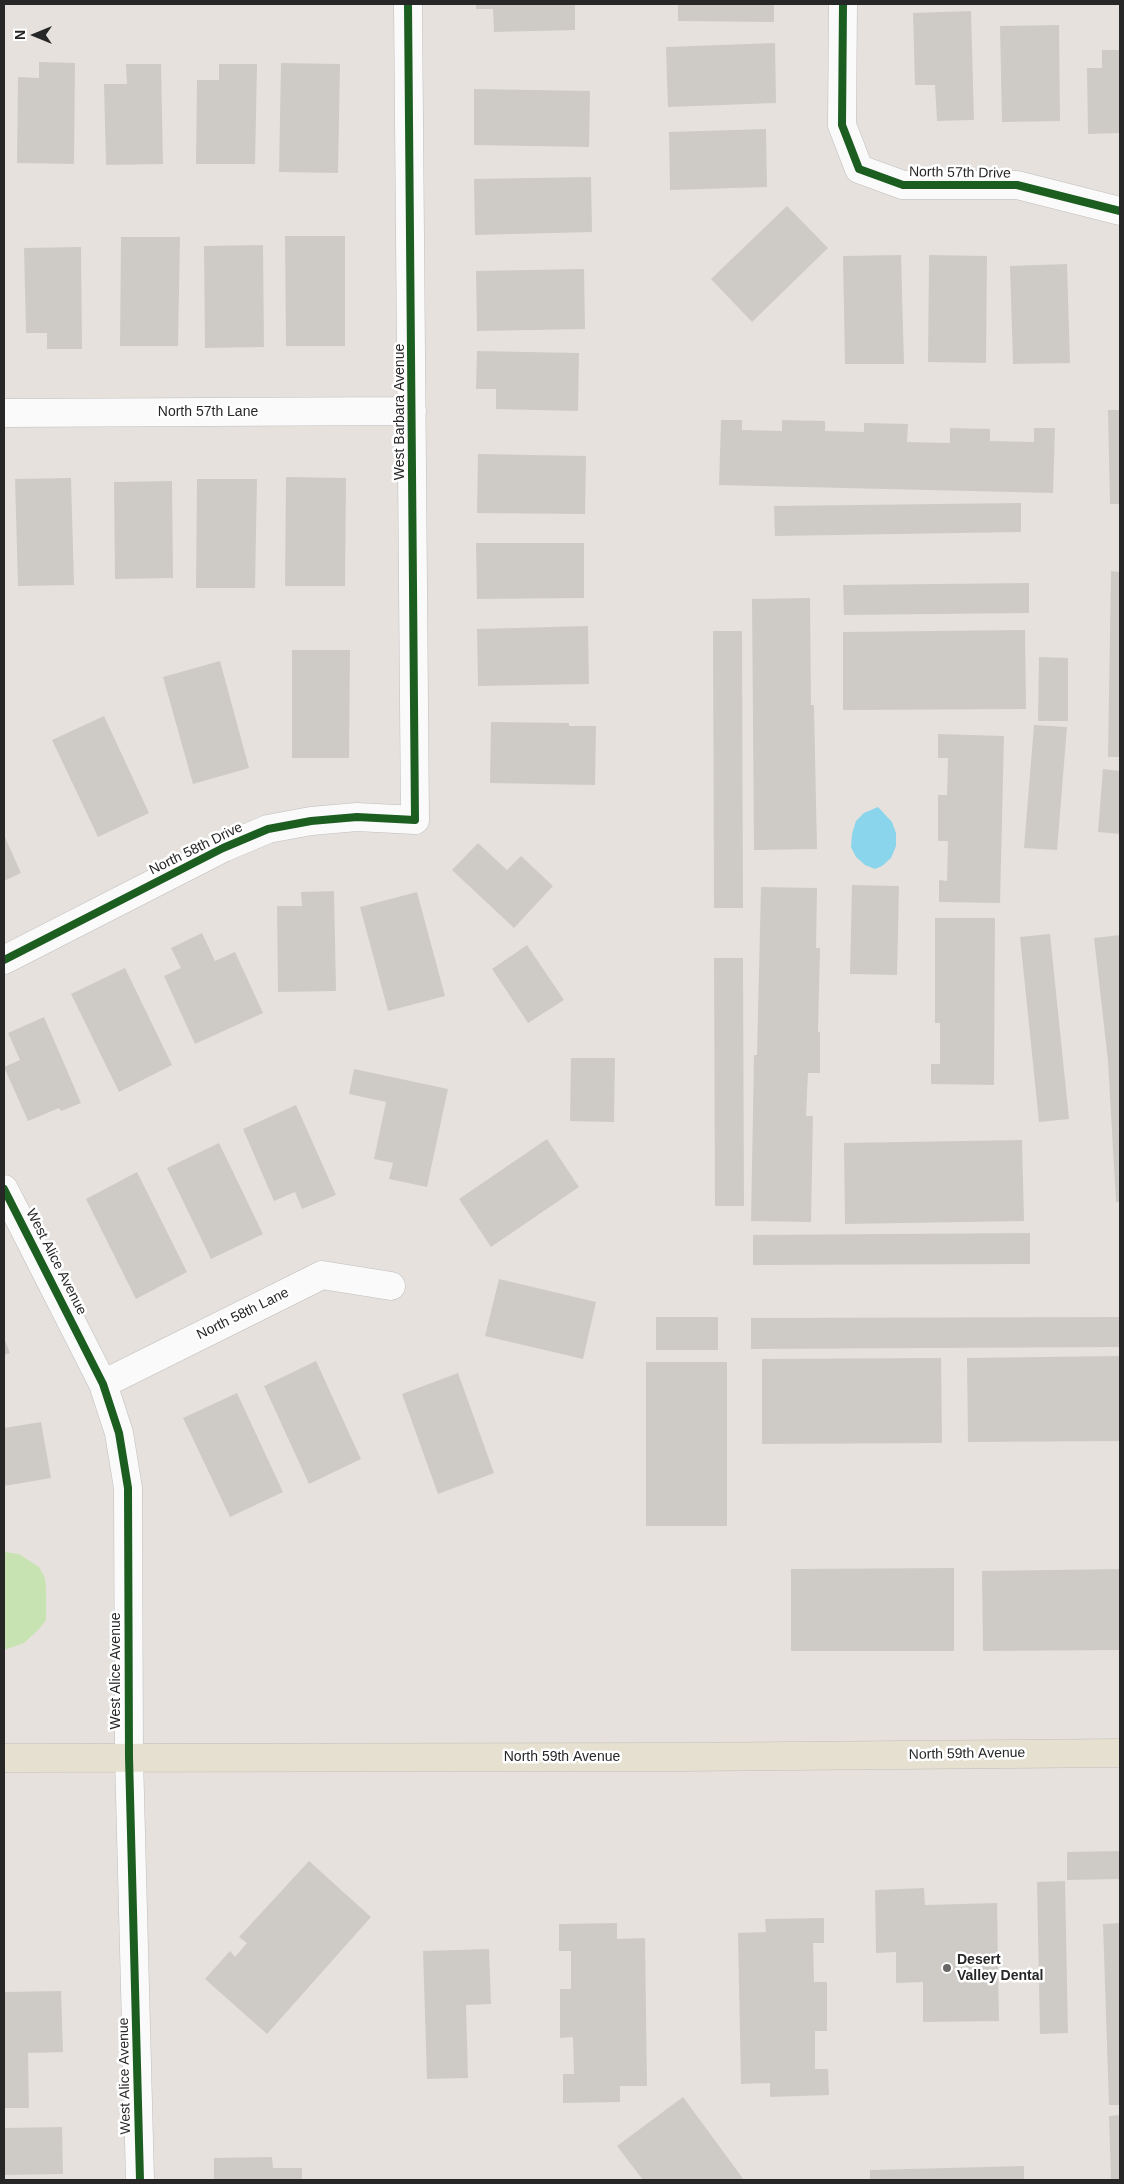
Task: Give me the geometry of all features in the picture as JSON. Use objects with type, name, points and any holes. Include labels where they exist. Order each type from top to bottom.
[{"type":"main road","name":"North 59th Avenue","points":[[4,1758],[684,1757],[1120,1753]]},
{"type":"street","name":"West Barbara Avenue","points":[[408,4],[415,820]]},
{"type":"street","name":"North 57th Drive","points":[[842,4],[842,125],[860,169],[903,184],[1017,186],[1120,211]]},
{"type":"street","name":"North 57th Lane","points":[[4,413],[412,411]]},
{"type":"street","name":"North 58th Drive","points":[[4,960],[223,848],[268,828],[311,821],[357,817],[415,820]]},
{"type":"street","name":"West Alice Avenue","points":[[4,1189],[102,1384],[119,1433],[128,1488],[129,1757],[140,2180]]},
{"type":"street","name":"North 58th Lane","points":[[102,1384],[322,1275],[391,1286]]},
{"type":"green space","points":[[4,1552],[19,1554],[39,1567],[45,1578],[46,1620],[24,1643],[4,1650]]},
{"type":"water","points":[[878,807],[892,822],[896,833],[896,846],[891,858],[875,869],[865,865],[856,857],[851,847],[856,821],[864,813]]},
{"type":"building","points":[[476,4],[575,4],[575,30],[494,32],[493,9],[476,9]]},
{"type":"building","points":[[678,4],[774,4],[774,22],[678,21]]},
{"type":"building","points":[[971,11],[974,120],[937,121],[935,85],[915,85],[913,13]]},
{"type":"building","points":[[1059,25],[1060,121],[1002,122],[1000,26]]},
{"type":"building","points":[[775,43],[776,103],[668,107],[666,47]]},
{"type":"building","points":[[1102,50],[1120,50],[1120,133],[1088,134],[1087,68],[1102,68]]},
{"type":"building","points":[[39,62],[75,63],[74,164],[17,163],[18,77],[39,78]]},
{"type":"building","points":[[281,63],[340,64],[338,173],[279,172]]},
{"type":"building","points":[[126,64],[161,64],[163,164],[106,165],[104,84],[127,84]]},
{"type":"building","points":[[219,64],[257,64],[255,164],[196,164],[197,80],[219,80]]},
{"type":"building","points":[[474,89],[590,91],[589,147],[474,145]]},
{"type":"building","points":[[766,129],[767,187],[670,190],[669,132]]},
{"type":"building","points":[[591,177],[592,232],[475,235],[474,179]]},
{"type":"building","points":[[787,206],[828,248],[752,322],[711,279]]},
{"type":"building","points":[[285,236],[345,236],[345,346],[286,346]]},
{"type":"building","points":[[121,237],[180,237],[178,346],[120,346]]},
{"type":"building","points":[[263,245],[264,347],[205,348],[204,246]]},
{"type":"building","points":[[81,247],[82,349],[47,349],[47,333],[26,333],[24,248]]},
{"type":"building","points":[[901,255],[904,364],[845,364],[843,256]]},
{"type":"building","points":[[929,255],[987,256],[986,363],[928,362]]},
{"type":"building","points":[[1067,264],[1070,363],[1013,364],[1010,266]]},
{"type":"building","points":[[584,269],[585,329],[477,331],[476,271]]},
{"type":"building","points":[[477,351],[579,353],[578,411],[496,409],[496,389],[476,389]]},
{"type":"building","points":[[1108,410],[1120,410],[1120,504],[1110,504]]},
{"type":"building","points":[[721,420],[742,420],[742,430],[782,431],[782,420],[825,421],[825,431],[864,432],[864,423],[908,424],[907,442],[950,443],[950,428],[990,429],[990,441],[1034,442],[1034,428],[1055,428],[1053,493],[719,485]]},
{"type":"building","points":[[478,454],[586,456],[585,514],[477,513]]},
{"type":"building","points":[[286,477],[346,478],[345,586],[285,586]]},
{"type":"building","points":[[71,478],[74,585],[18,586],[15,479]]},
{"type":"building","points":[[197,479],[257,479],[255,588],[196,588]]},
{"type":"building","points":[[172,481],[173,578],[115,579],[114,482]]},
{"type":"building","points":[[1021,503],[1021,532],[775,536],[774,506]]},
{"type":"building","points":[[476,543],[584,543],[584,598],[477,599]]},
{"type":"building","points":[[1111,571],[1120,572],[1120,757],[1108,757]]},
{"type":"building","points":[[1029,583],[1029,613],[844,615],[843,585]]},
{"type":"building","points":[[810,598],[811,705],[814,705],[817,849],[754,850],[752,599]]},
{"type":"building","points":[[588,626],[589,684],[478,686],[477,629]]},
{"type":"building","points":[[1025,630],[1026,709],[843,710],[843,632]]},
{"type":"building","points":[[713,631],[742,631],[743,908],[714,908]]},
{"type":"building","points":[[292,650],[350,650],[349,758],[292,758]]},
{"type":"building","points":[[1039,657],[1068,658],[1068,721],[1038,721]]},
{"type":"building","points":[[220,661],[249,768],[193,784],[163,677]]},
{"type":"building","points":[[104,716],[149,813],[98,837],[52,740]]},
{"type":"building","points":[[491,722],[569,723],[569,726],[596,726],[595,785],[490,783]]},
{"type":"building","points":[[1034,725],[1067,727],[1057,850],[1024,848]]},
{"type":"building","points":[[938,734],[1004,736],[1000,903],[939,902],[939,880],[947,881],[948,841],[938,841],[938,795],[947,795],[948,758],[938,758]]},
{"type":"building","points":[[1103,769],[1120,771],[1120,834],[1098,832]]},
{"type":"building","points":[[4,835],[21,873],[4,881]]},
{"type":"building","points":[[478,843],[507,870],[521,856],[553,886],[514,928],[452,870]]},
{"type":"building","points":[[852,885],[899,886],[897,975],[850,974]]},
{"type":"building","points":[[761,887],[817,888],[816,948],[820,948],[818,1032],[820,1032],[820,1073],[808,1073],[806,1116],[813,1116],[811,1222],[751,1221],[754,1055],[757,1055]]},
{"type":"building","points":[[334,891],[336,991],[278,992],[277,906],[302,906],[301,892]]},
{"type":"building","points":[[417,892],[445,996],[388,1011],[360,907]]},
{"type":"building","points":[[935,918],[995,918],[994,1085],[931,1084],[931,1064],[940,1064],[940,1023],[935,1023]]},
{"type":"building","points":[[202,933],[215,961],[235,952],[263,1013],[195,1044],[164,976],[181,968],[171,948]]},
{"type":"building","points":[[1050,934],[1069,1119],[1039,1122],[1020,937]]},
{"type":"building","points":[[1120,935],[1120,1202],[1116,1202],[1108,1061],[1094,938]]},
{"type":"building","points":[[527,945],[564,1000],[528,1023],[492,969]]},
{"type":"building","points":[[714,958],[743,958],[744,1206],[715,1206]]},
{"type":"building","points":[[125,968],[172,1065],[119,1092],[71,994]]},
{"type":"building","points":[[44,1017],[81,1103],[61,1111],[59,1108],[28,1121],[4,1067],[20,1060],[8,1033]]},
{"type":"building","points":[[571,1058],[615,1058],[614,1122],[570,1121]]},
{"type":"building","points":[[354,1069],[448,1089],[427,1187],[389,1179],[393,1163],[374,1159],[386,1102],[349,1094]]},
{"type":"building","points":[[296,1105],[336,1195],[302,1209],[295,1192],[274,1201],[243,1129]]},
{"type":"building","points":[[547,1139],[579,1187],[491,1247],[459,1199]]},
{"type":"building","points":[[1022,1140],[1024,1221],[845,1224],[844,1143]]},
{"type":"building","points":[[219,1143],[263,1234],[211,1259],[167,1168]]},
{"type":"building","points":[[137,1172],[187,1272],[136,1299],[86,1199]]},
{"type":"building","points":[[1030,1233],[1030,1264],[753,1265],[753,1235]]},
{"type":"building","points":[[499,1279],[596,1302],[583,1359],[485,1336]]},
{"type":"building","points":[[656,1317],[718,1317],[718,1350],[656,1350]]},
{"type":"building","points":[[1120,1317],[1120,1347],[751,1349],[751,1318]]},
{"type":"building","points":[[4,1338],[10,1353],[4,1355]]},
{"type":"building","points":[[1120,1356],[1120,1441],[968,1442],[967,1358]]},
{"type":"building","points":[[941,1358],[942,1443],[762,1444],[762,1359]]},
{"type":"building","points":[[316,1361],[361,1459],[309,1484],[264,1386]]},
{"type":"building","points":[[646,1362],[727,1362],[727,1526],[646,1526]]},
{"type":"building","points":[[458,1373],[494,1473],[438,1494],[402,1394]]},
{"type":"building","points":[[237,1393],[283,1492],[230,1517],[183,1418]]},
{"type":"building","points":[[41,1422],[51,1478],[4,1486],[4,1428]]},
{"type":"building","points":[[954,1568],[954,1651],[791,1651],[791,1569]]},
{"type":"building","points":[[1120,1569],[1120,1650],[983,1651],[982,1571]]},
{"type":"building","points":[[1120,1851],[1120,1879],[1067,1880],[1067,1852]]},
{"type":"building","points":[[309,1861],[371,1917],[267,2034],[205,1979],[230,1951],[235,1957],[247,1943],[239,1937]]},
{"type":"building","points":[[1065,1881],[1068,2033],[1040,2034],[1037,1882]]},
{"type":"building","name":"Desert Valley Dental","points":[[924,1888],[925,1905],[997,1903],[999,2021],[923,2022],[923,1982],[896,1983],[896,1952],[876,1953],[875,1890]]},
{"type":"building","points":[[824,1918],[824,1943],[813,1943],[814,1982],[827,1982],[827,2031],[815,2031],[815,2069],[828,2069],[829,2095],[770,2097],[770,2083],[741,2084],[738,1933],[766,1932],[765,1919]]},
{"type":"building","points":[[617,1923],[617,1939],[645,1938],[647,2086],[620,2086],[620,2102],[563,2103],[563,2074],[574,2074],[573,2037],[560,2038],[560,1989],[571,1989],[571,1951],[559,1951],[559,1924]]},
{"type":"building","points":[[1120,1923],[1120,2105],[1109,2105],[1103,1924]]},
{"type":"building","points":[[489,1949],[491,2004],[466,2005],[468,2078],[427,2079],[423,1951]]},
{"type":"building","points":[[61,1991],[63,2052],[28,2053],[29,2108],[4,2108],[4,1992]]},
{"type":"building","points":[[683,2097],[744,2180],[643,2180],[617,2146]]},
{"type":"building","points":[[1120,2115],[1120,2180],[1111,2180],[1109,2116]]},
{"type":"building","points":[[62,2127],[63,2174],[4,2175],[4,2128]]},
{"type":"building","points":[[272,2157],[273,2168],[302,2168],[302,2180],[214,2180],[214,2158]]},
{"type":"building","points":[[1024,2166],[1024,2180],[870,2180],[870,2170]]},
{"type":"cycle path","points":[[4,960],[223,848],[268,829],[311,821],[357,817],[415,820],[408,4]]},
{"type":"cycle path","points":[[843,4],[842,125],[859,169],[903,185],[1017,185],[1120,211]]},
{"type":"cycle path","points":[[4,1189],[103,1384],[119,1433],[128,1488],[129,1757],[140,2180]]},
{"type":"place","name":"Desert Valley Dental","points":[[947,1968]]}]
